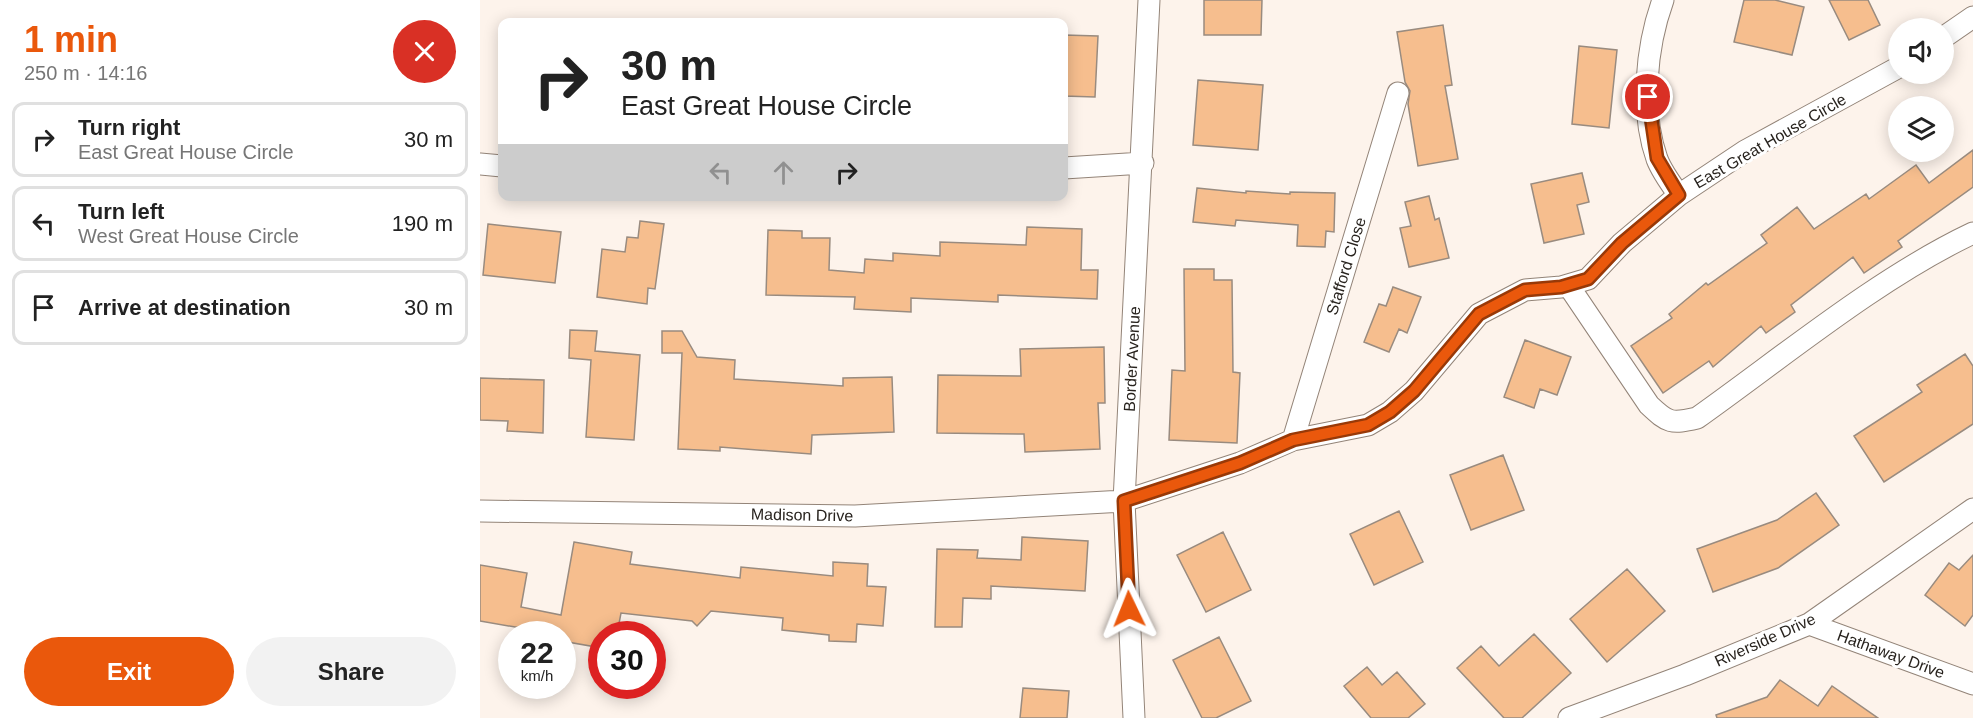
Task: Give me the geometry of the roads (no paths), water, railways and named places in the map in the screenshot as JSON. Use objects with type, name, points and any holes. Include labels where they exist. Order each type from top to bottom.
[{"type":"street","name":"Border Avenue","points":[[1134,718],[1124,501],[1143,163],[1149,0]]},
{"type":"street","points":[[1663,0],[1649,50],[1650,118],[1657,158],[1679,195]]},
{"type":"street","points":[[1954,30],[1973,16]]},
{"type":"street","name":"East Great House Circle","points":[[1124,501],[1240,463],[1293,440],[1368,425],[1390,412],[1414,391],[1479,314],[1525,290],[1568,285],[1588,279],[1622,243],[1679,195],[1745,151],[1888,73]]},
{"type":"street","name":"Stafford Close","points":[[1293,440],[1398,93]]},
{"type":"street","points":[[1068,168],[1143,163]]},
{"type":"street","points":[[480,164],[498,166]]},
{"type":"street","points":[[1568,285],[1649,405],[1665,420],[1676,423],[1697,418],[1873,292],[1942,248],[1973,234]]},
{"type":"street","name":"Madison Drive","points":[[480,511],[855,516],[1124,501]]},
{"type":"street","name":"Riverside Drive","points":[[1569,718],[1685,675],[1809,624],[1973,509]]},
{"type":"street","name":"Hathaway Drive","points":[[1809,624],[1973,684]]}]
